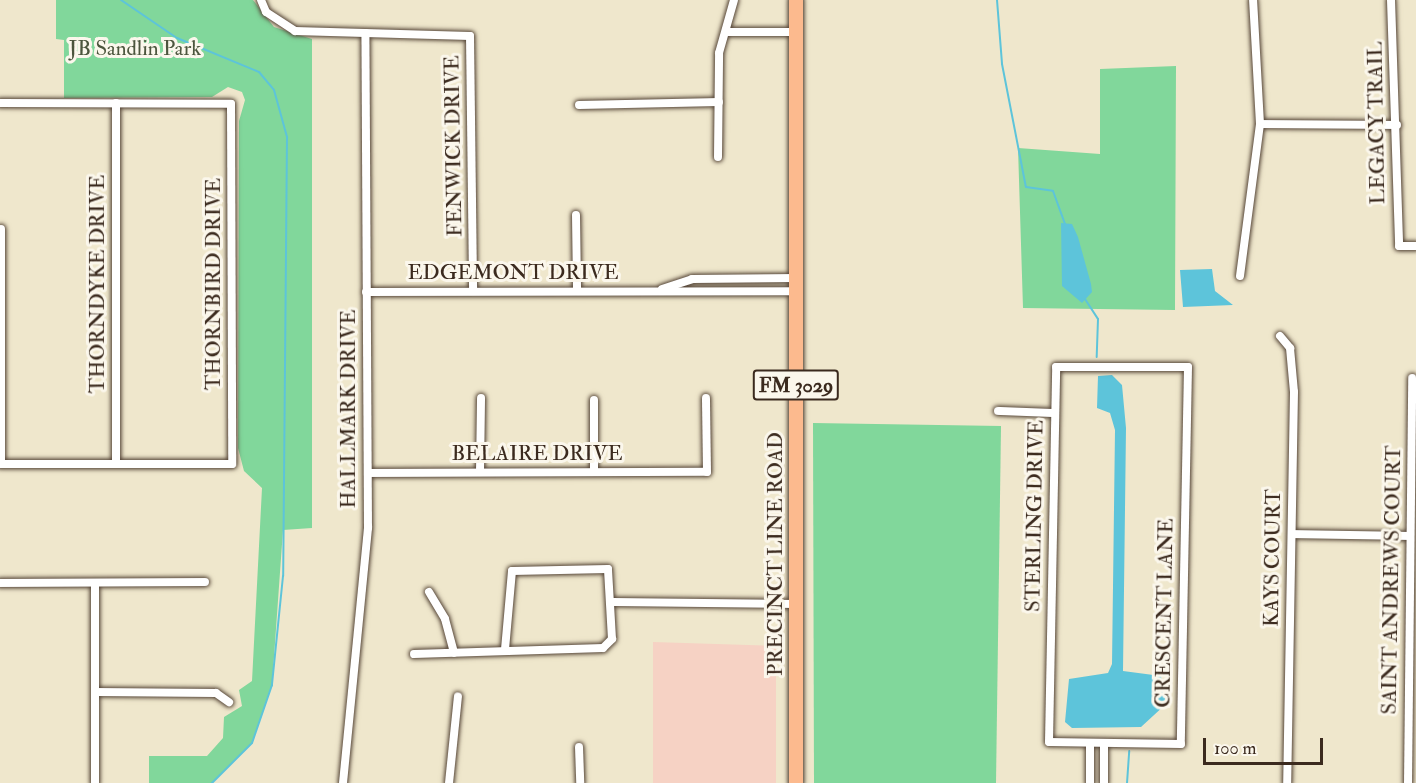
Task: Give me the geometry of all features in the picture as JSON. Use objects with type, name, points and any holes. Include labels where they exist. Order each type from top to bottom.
[{"type":"main road","name":"PRECINCT LINE ROAD","points":[[796,0],[796,783]]},
{"type":"street","points":[[261,0],[266,12],[295,31],[365,33]]},
{"type":"street","points":[[718,157],[719,52],[734,0]]},
{"type":"street","points":[[1240,276],[1260,124],[1253,0]]},
{"type":"street","name":"LEGACY TRAIL","points":[[1391,0],[1397,125],[1399,246],[1416,246]]},
{"type":"street","points":[[726,32],[796,32]]},
{"type":"street","name":"FENWICK DRIVE","points":[[365,33],[470,36],[473,291]]},
{"type":"street","name":"HALLMARK DRIVE","points":[[343,783],[364,576],[368,473],[365,33]]},
{"type":"street","points":[[579,105],[718,102]]},
{"type":"street","points":[[0,103],[116,103]]},
{"type":"street","name":"THORNBIRD DRIVE","points":[[116,103],[231,104],[232,464],[116,464]]},
{"type":"street","name":"THORNDYKE DRIVE","points":[[116,103],[116,464]]},
{"type":"street","points":[[1260,124],[1397,125]]},
{"type":"street","points":[[576,215],[578,291]]},
{"type":"street","points":[[1,229],[1,464],[116,464]]},
{"type":"street","name":"EDGEMONT DRIVE","points":[[366,292],[659,290],[692,279],[796,285]]},
{"type":"street","name":"KAYS COURT","points":[[1280,336],[1290,348],[1294,392],[1287,783]]},
{"type":"street","name":"STERLING DRIVE","points":[[1104,743],[1049,742],[1056,367],[1188,367]]},
{"type":"street","name":"CRESCENT LANE","points":[[1104,743],[1181,744],[1188,367]]},
{"type":"street","name":"SAINT ANDREWS COURT","points":[[1408,783],[1408,536],[1412,378]]},
{"type":"street","points":[[480,472],[481,398]]},
{"type":"street","name":"BELAIRE DRIVE","points":[[368,473],[707,472],[706,398]]},
{"type":"street","points":[[594,400],[594,472]]},
{"type":"street","points":[[998,411],[1055,413]]},
{"type":"street","points":[[1292,534],[1408,536]]},
{"type":"street","points":[[414,654],[603,648],[612,639],[613,602],[608,569],[512,571],[505,650]]},
{"type":"street","points":[[0,583],[205,582]]},
{"type":"street","points":[[95,583],[95,783]]},
{"type":"street","points":[[429,592],[446,619],[454,652]]},
{"type":"street","points":[[613,602],[797,604]]},
{"type":"street","points":[[95,692],[216,693],[229,702]]},
{"type":"street","points":[[449,783],[458,696]]},
{"type":"street","points":[[1090,743],[1090,783]]},
{"type":"street","points":[[1104,743],[1104,783]]},
{"type":"street","points":[[579,747],[580,783]]},
{"type":"shaded area","points":[[653,642],[776,646],[776,783],[653,783]]},
{"type":"green space","name":"JB Sandlin Park","points":[[56,0],[253,0],[274,27],[312,39],[312,528],[283,530],[272,685],[252,743],[212,783],[149,783],[149,756],[207,756],[223,738],[224,717],[242,706],[239,690],[252,681],[262,488],[244,471],[238,448],[239,121],[245,100],[242,92],[228,87],[212,97],[64,98],[64,40],[56,39]]},
{"type":"green space","points":[[1176,66],[1175,310],[1023,308],[1018,148],[1100,154],[1100,69]]},
{"type":"green space","points":[[813,423],[1001,426],[996,783],[814,783]]},
{"type":"water","points":[[1061,223],[1072,224],[1091,284],[1092,292],[1082,303],[1062,286]]},
{"type":"water","points":[[1212,269],[1215,291],[1233,305],[1183,307],[1180,270]]},
{"type":"water","points":[[1112,375],[1122,385],[1126,428],[1123,671],[1161,676],[1166,704],[1141,727],[1072,728],[1065,722],[1069,679],[1108,673],[1112,664],[1115,430],[1110,413],[1097,408],[1098,376]]},
{"type":"waterway","points":[[121,0],[177,38],[259,72],[274,90],[287,137],[283,576],[272,685],[252,743],[212,783]]},
{"type":"waterway","points":[[997,0],[1002,64],[1026,187],[1053,191],[1065,224]]},
{"type":"waterway","points":[[1085,299],[1098,319],[1097,357]]},
{"type":"waterway","points":[[1127,783],[1129,751]]}]
